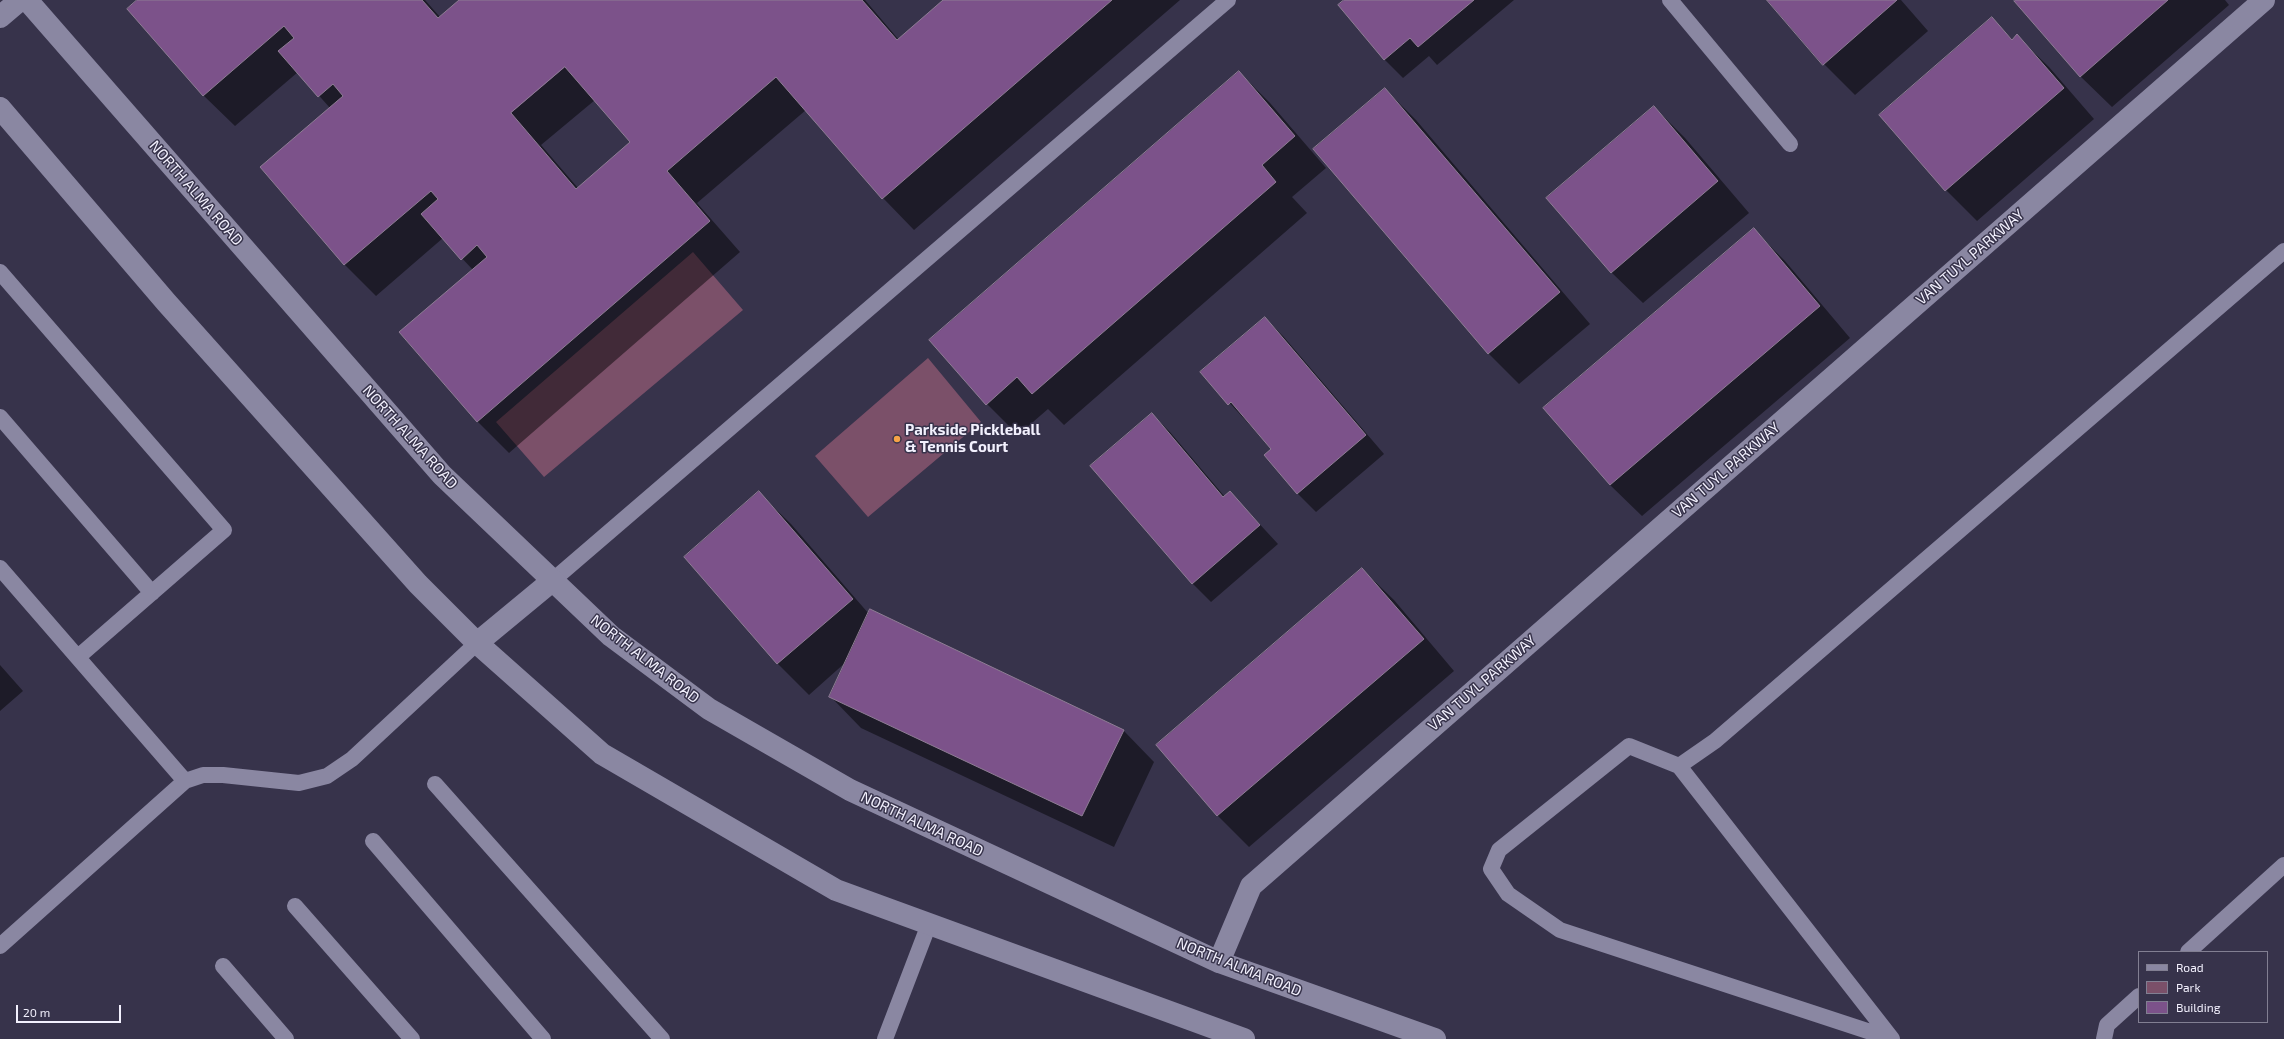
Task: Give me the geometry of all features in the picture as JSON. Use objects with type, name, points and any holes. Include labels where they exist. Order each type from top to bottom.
[{"type":"main road","points":[[0,17],[20,0]]},
{"type":"main road","name":"NORTH ALMA ROAD","points":[[27,0],[442,475],[552,581],[612,636],[709,709],[837,783],[1219,962],[1435,1039]]},
{"type":"main road","name":"VAN TUYL PARKWAY","points":[[1219,962],[1251,886],[2264,0]]},
{"type":"main road","points":[[0,108],[192,331],[418,584],[477,643],[602,754],[836,890],[1244,1039]]},
{"type":"main road","points":[[477,643],[552,581]]},
{"type":"lane","points":[[552,581],[1228,0]]},
{"type":"lane","points":[[1670,0],[1790,144]]},
{"type":"lane","points":[[1679,766],[1715,741],[2284,251]]},
{"type":"lane","points":[[0,272],[224,530],[78,657]]},
{"type":"lane","points":[[0,416],[152,593]]},
{"type":"lane","points":[[0,568],[184,781]]},
{"type":"lane","points":[[0,946],[184,781],[203,776],[223,775],[299,783],[327,776],[352,759],[477,643]]},
{"type":"lane","points":[[1629,746],[1679,766],[1892,1039],[1560,930],[1508,894],[1491,869],[1499,850],[1629,746]]},
{"type":"lane","points":[[435,784],[662,1039]]},
{"type":"lane","points":[[373,841],[543,1039]]},
{"type":"lane","points":[[2189,951],[2284,865]]},
{"type":"lane","points":[[295,906],[412,1039]]},
{"type":"lane","points":[[885,1039],[929,924]]},
{"type":"lane","points":[[223,966],[286,1039]]},
{"type":"lane","points":[[2104,1039],[2107,1025],[2138,997]]},
{"type":"green space","points":[[693,252],[743,310],[544,477],[496,422]]},
{"type":"green space","name":"Parkside Pickleball & Tennis Court","points":[[928,358],[981,422],[868,517],[815,456]]},
{"type":"building","points":[[137,0],[422,0],[438,18],[459,0],[862,0],[897,40],[943,0],[1112,0],[882,199],[776,77],[667,171],[710,221],[477,422],[399,332],[487,257],[477,245],[461,260],[421,214],[438,199],[431,191],[344,265],[260,167],[343,96],[333,84],[318,97],[278,51],[294,38],[284,26],[203,96],[127,9]],"holes":[[[565,67],[630,142],[576,189],[511,113]]]},
{"type":"building","points":[[1344,0],[1474,0],[1418,47],[1410,38],[1384,60],[1338,5]]},
{"type":"building","points":[[1767,0],[1897,0],[1823,65]]},
{"type":"building","points":[[2168,0],[2080,77],[2014,1]]},
{"type":"building","points":[[1992,17],[2012,40],[2017,34],[2064,88],[1945,191],[1879,115]]},
{"type":"building","points":[[1239,71],[1295,136],[1262,165],[1276,182],[1032,394],[1017,377],[986,405],[929,340]]},
{"type":"building","points":[[1385,88],[1560,292],[1488,354],[1313,149]]},
{"type":"building","points":[[1654,106],[1718,181],[1611,273],[1546,198]]},
{"type":"building","points":[[1754,228],[1820,306],[1610,485],[1543,408]]},
{"type":"building","points":[[1265,317],[1366,435],[1297,494],[1264,455],[1271,449],[1231,402],[1228,405],[1200,372]]},
{"type":"building","points":[[1152,413],[1223,497],[1230,491],[1260,525],[1192,584],[1090,466]]},
{"type":"building","points":[[759,491],[853,599],[777,664],[684,557]]},
{"type":"building","points":[[1362,568],[1424,639],[1217,816],[1156,745]]},
{"type":"building","points":[[870,609],[1124,730],[1082,816],[829,697]]},
{"type":"place","name":"Parkside Pickleball & Tennis Court","points":[[897,439]]}]
